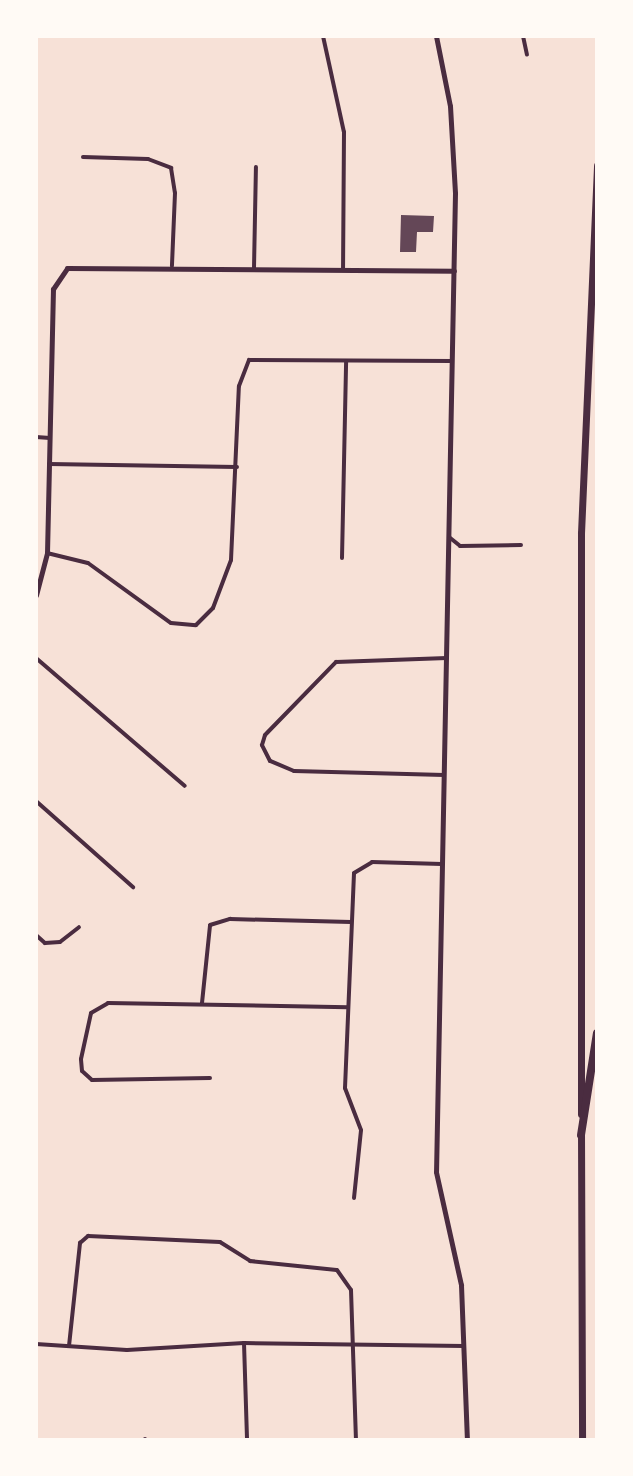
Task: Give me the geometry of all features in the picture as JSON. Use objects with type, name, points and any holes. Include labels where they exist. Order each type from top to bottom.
[{"type":"highway","points":[[582,1440],[581,533],[597,165]]},
{"type":"highway","points":[[581,1135],[597,1033]]},
{"type":"street","points":[[323,36],[344,132],[343,269]]},
{"type":"street","points":[[436,36],[453,138],[454,271],[436,1172],[461,1285],[467,1440]]},
{"type":"street","points":[[523,36],[527,55]]},
{"type":"street","points":[[83,157],[148,159],[171,168],[175,193],[172,266]]},
{"type":"street","points":[[254,268],[256,167]]},
{"type":"street","points":[[37,592],[47,553],[53,289],[59,276],[81,265],[454,271]]},
{"type":"street","points":[[47,553],[88,563],[171,623],[196,625],[213,608],[231,560],[239,386],[249,360],[452,361]]},
{"type":"street","points":[[342,558],[346,360]]},
{"type":"street","points":[[36,437],[50,438]]},
{"type":"street","points":[[49,464],[237,467]]},
{"type":"street","points":[[449,537],[460,546],[521,545]]},
{"type":"street","points":[[36,658],[185,786]]},
{"type":"street","points":[[444,775],[294,771],[270,761],[262,745],[265,735],[336,662],[447,658]]},
{"type":"street","points":[[36,801],[133,887]]},
{"type":"street","points":[[354,1198],[361,1130],[345,1088],[352,886],[361,864],[442,864]]},
{"type":"street","points":[[202,1003],[210,925],[230,919],[351,922]]},
{"type":"street","points":[[36,935],[45,943],[60,942],[79,927]]},
{"type":"street","points":[[210,1078],[104,1082],[82,1071],[85,1036],[99,1005],[202,1003],[348,1007]]},
{"type":"street","points":[[69,1346],[80,1243],[88,1236],[220,1242],[250,1261],[337,1270],[351,1290],[356,1440]]},
{"type":"street","points":[[36,1344],[127,1350],[244,1343],[354,1348],[464,1346]]},
{"type":"street","points":[[244,1343],[247,1440]]},
{"type":"building","points":[[401,215],[434,216],[433,232],[417,232],[416,252],[400,252]]}]
